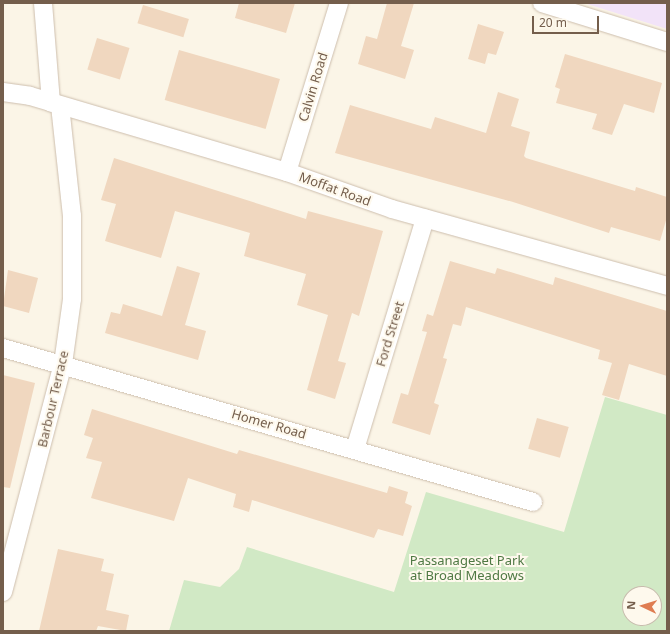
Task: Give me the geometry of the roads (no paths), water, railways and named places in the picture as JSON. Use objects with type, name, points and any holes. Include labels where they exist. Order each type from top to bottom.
[{"type":"street","name":"Barbour Terrace","points":[[3,592],[63,364],[72,299],[72,216],[55,104],[43,3]]},
{"type":"street","name":"Calvin Road","points":[[287,172],[339,3]]},
{"type":"street","points":[[542,3],[667,42]]},
{"type":"street","name":"Moffat Road","points":[[3,92],[55,104],[287,172],[425,218],[667,286]]},
{"type":"street","name":"Ford Street","points":[[355,449],[425,218]]},
{"type":"street","name":"Homer Road","points":[[3,348],[63,364],[533,502]]},
{"type":"park label","name":"Passanageset Park at Broad Meadows","points":[[467,568]]}]
